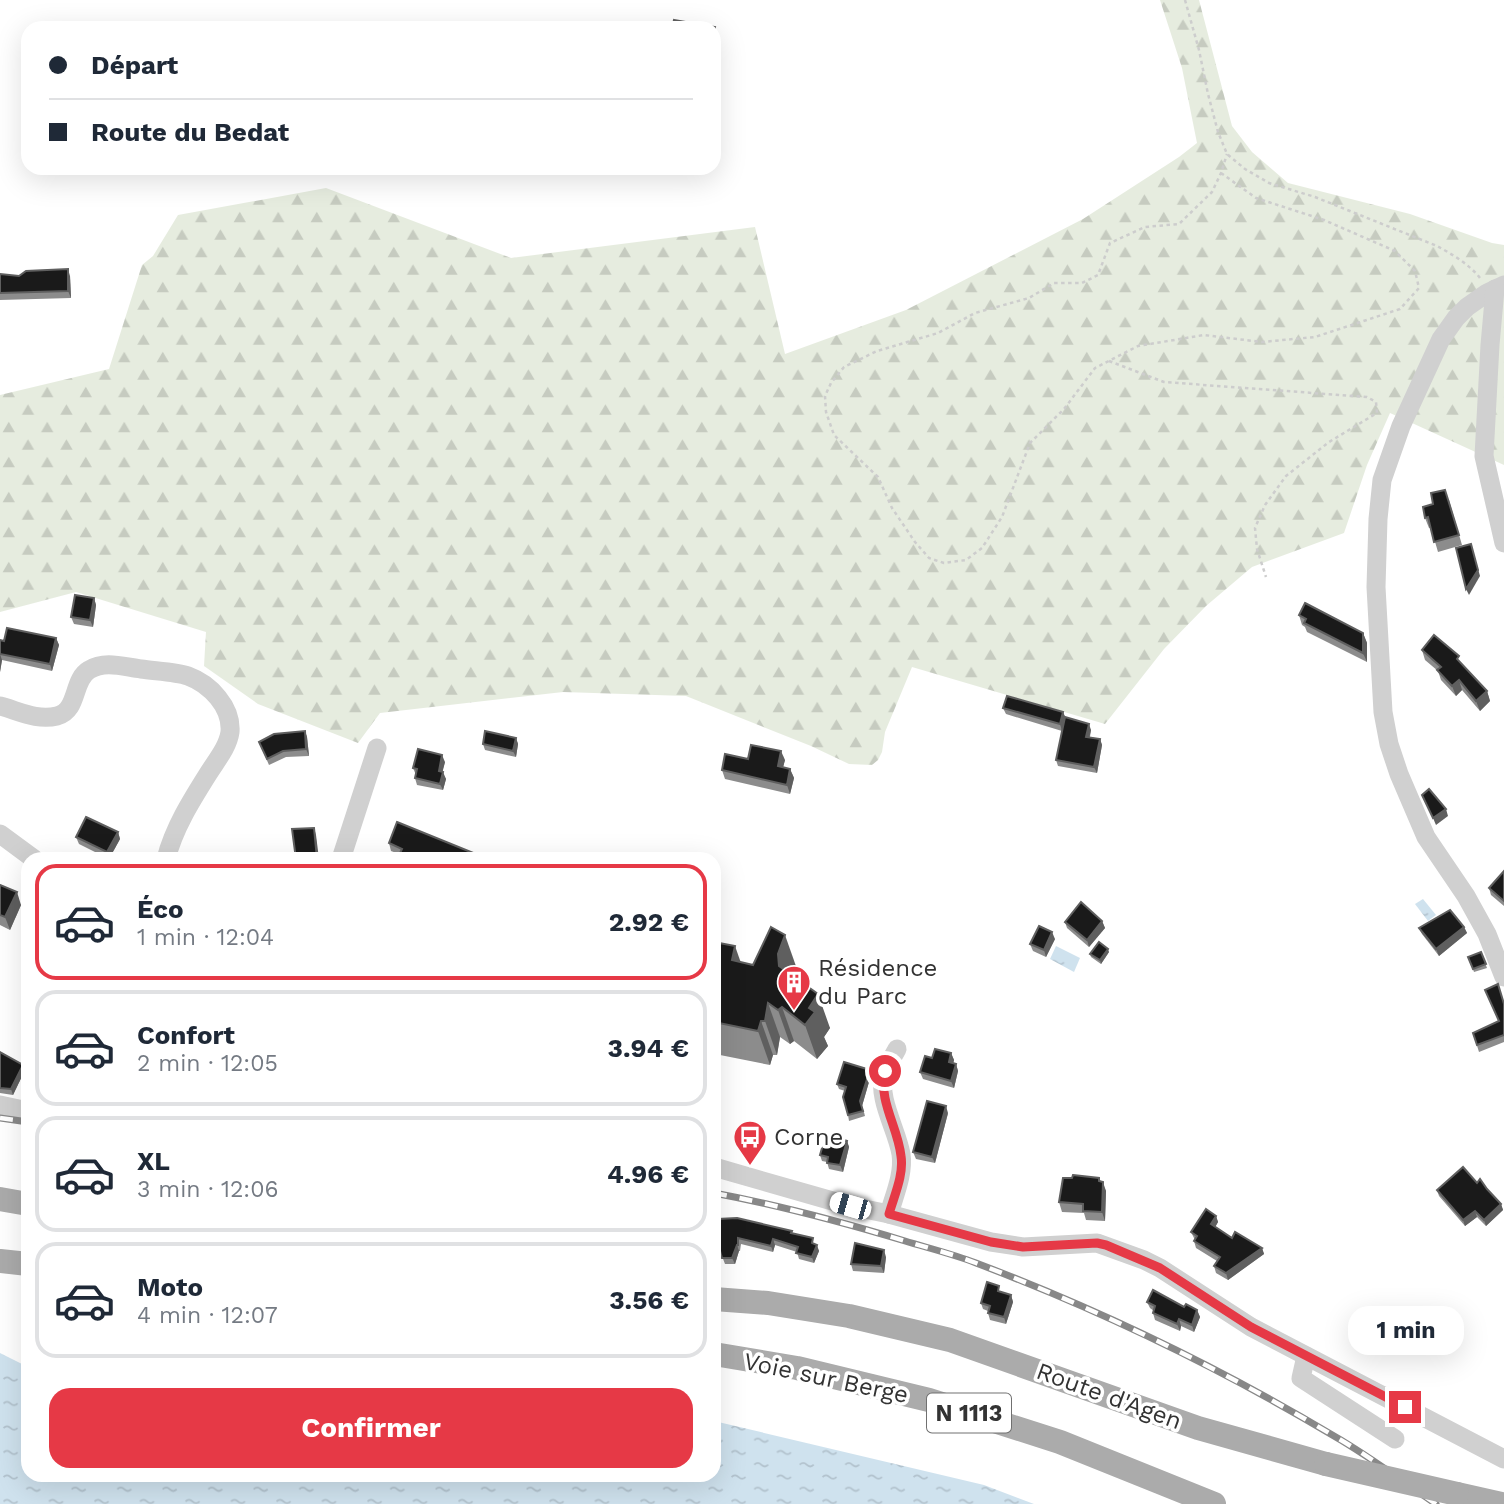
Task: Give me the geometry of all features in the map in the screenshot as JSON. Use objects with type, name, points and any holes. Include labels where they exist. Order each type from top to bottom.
[{"type":"main road","points":[[0,1199],[21,1203]]},
{"type":"main road","points":[[0,1261],[21,1263]]},
{"type":"main road","name":"Route d'Agen","points":[[721,1300],[768,1303],[849,1317],[950,1340],[1198,1428],[1326,1464],[1502,1504]]},
{"type":"main road","name":"Voie sur Berge","points":[[721,1355],[797,1368],[929,1400],[1060,1442],[1213,1504]]},
{"type":"street","points":[[1495,289],[1467,307],[1441,339],[1401,426],[1382,480],[1376,587],[1383,712],[1399,774],[1426,837],[1466,896],[1487,934],[1504,977]]},
{"type":"street","points":[[1495,289],[1484,456],[1504,543]]},
{"type":"street","points":[[0,706],[35,717],[56,716],[70,706],[83,675],[89,669],[103,665],[188,676],[215,692],[229,718],[230,733],[224,748],[178,823],[168,852]]},
{"type":"street","points":[[343,852],[377,748]]},
{"type":"street","points":[[0,834],[24,852]]},
{"type":"street","points":[[889,1214],[900,1178],[902,1156],[882,1082],[897,1049]]},
{"type":"street","points":[[0,1105],[21,1110]]},
{"type":"street","points":[[721,1169],[991,1242],[1023,1247],[1097,1243],[1106,1245],[1160,1268],[1251,1327],[1504,1459]]},
{"type":"street","points":[[1306,1356],[1301,1378],[1395,1439]]},
{"type":"path","points":[[1185,0],[1218,132],[1227,153],[1245,169],[1269,184],[1315,197],[1448,253],[1495,289]]},
{"type":"path","points":[[1221,173],[1256,198],[1324,220],[1395,251],[1415,271],[1419,288],[1400,309],[1315,337],[1262,342],[1204,335],[1138,346],[1095,368],[1064,409],[1030,443],[1002,517],[982,548],[966,560],[944,563],[929,558],[892,508],[878,477],[834,435],[826,412],[825,396],[831,383],[844,367],[877,351],[938,333],[975,313],[1029,298],[1054,283],[1082,284],[1098,275],[1110,243],[1145,228],[1178,224],[1212,192],[1227,153]]},
{"type":"path","points":[[1109,361],[1164,382],[1367,397],[1376,402],[1377,413],[1329,442],[1286,475],[1265,505],[1255,528],[1256,549],[1266,577]]},
{"type":"green space","points":[[1160,0],[1199,0],[1232,126],[1252,152],[1288,183],[1410,214],[1504,245],[1504,465],[1390,413],[1367,465],[1344,533],[1252,567],[1206,606],[1164,649],[1105,724],[912,667],[885,732],[882,752],[872,765],[849,764],[686,696],[563,692],[380,713],[358,743],[258,704],[204,666],[206,632],[76,592],[0,612],[0,395],[109,369],[142,265],[153,256],[178,215],[326,188],[511,258],[755,227],[785,354],[906,310],[1083,219],[1197,143],[1182,68]]},
{"type":"water","points":[[1423,899],[1436,915],[1428,921],[1415,904]]},
{"type":"water","points":[[1056,946],[1080,958],[1074,972],[1050,959]]},
{"type":"water","points":[[0,1353],[21,1364],[21,1482],[721,1482],[721,1423],[984,1485],[1034,1504],[0,1504]]},
{"type":"building","points":[[68,269],[68,291],[0,293],[0,274],[19,276],[26,271]]},
{"type":"building","points":[[1445,490],[1459,535],[1434,542],[1423,507],[1433,504],[1431,493]]},
{"type":"building","points":[[1471,544],[1478,570],[1466,589],[1456,548]]},
{"type":"building","points":[[75,595],[94,598],[90,620],[71,617]]},
{"type":"building","points":[[1305,603],[1363,633],[1363,653],[1304,623],[1306,619],[1299,615]]},
{"type":"building","points":[[7,628],[56,638],[50,664],[0,654],[0,640],[4,641]]},
{"type":"building","points":[[1434,635],[1459,656],[1457,659],[1487,691],[1476,701],[1459,680],[1452,686],[1437,670],[1441,667],[1422,650]]},
{"type":"building","points":[[1007,696],[1063,712],[1060,724],[1003,708]]},
{"type":"building","points":[[1065,717],[1089,724],[1086,737],[1100,739],[1094,767],[1056,760]]},
{"type":"building","points":[[305,731],[306,749],[283,751],[267,759],[259,742],[274,734]]},
{"type":"building","points":[[485,731],[516,738],[513,751],[483,744]]},
{"type":"building","points":[[751,745],[781,751],[778,766],[790,769],[787,785],[722,770],[725,754],[748,759]]},
{"type":"building","points":[[418,749],[442,755],[439,771],[443,772],[440,784],[415,778],[417,769],[413,768]]},
{"type":"building","points":[[1429,789],[1446,809],[1433,818],[1422,795]]},
{"type":"building","points":[[86,817],[118,832],[107,852],[76,837]]},
{"type":"building","points":[[397,822],[471,852],[400,852],[402,849],[389,843]]},
{"type":"building","points":[[314,828],[316,852],[295,852],[292,829]]},
{"type":"building","points":[[1504,871],[1504,901],[1489,888]]},
{"type":"building","points":[[0,885],[17,892],[5,917],[0,915]]},
{"type":"building","points":[[1081,902],[1102,921],[1087,940],[1065,922]]},
{"type":"building","points":[[1450,910],[1464,927],[1436,949],[1419,928]]},
{"type":"building","points":[[1039,926],[1052,932],[1044,950],[1030,944]]},
{"type":"building","points":[[771,927],[785,935],[778,954],[779,966],[818,994],[809,1008],[815,1012],[805,1025],[782,1007],[778,1010],[768,1003],[765,1021],[761,1021],[758,1031],[721,1023],[721,943],[735,946],[732,960],[753,965]]},
{"type":"building","points":[[1099,942],[1108,949],[1100,960],[1090,954]]},
{"type":"building","points":[[1481,952],[1486,964],[1473,969],[1468,957]]},
{"type":"building","points":[[1498,984],[1504,1004],[1504,1035],[1477,1045],[1473,1033],[1499,1021],[1485,990]]},
{"type":"building","points":[[935,1049],[951,1053],[949,1062],[956,1064],[951,1081],[920,1072],[925,1056],[932,1058]]},
{"type":"building","points":[[0,1052],[21,1064],[21,1069],[11,1089],[0,1088]]},
{"type":"building","points":[[844,1062],[870,1070],[860,1101],[863,1111],[848,1115],[843,1097],[846,1087],[837,1084]]},
{"type":"building","points":[[927,1101],[946,1106],[932,1157],[913,1152]]},
{"type":"building","points":[[826,1134],[847,1141],[840,1165],[827,1163],[828,1157],[820,1155]]},
{"type":"building","points":[[1463,1167],[1477,1183],[1480,1179],[1501,1204],[1484,1220],[1475,1211],[1463,1220],[1437,1190]]},
{"type":"building","points":[[1073,1175],[1099,1178],[1099,1181],[1103,1182],[1102,1212],[1083,1211],[1083,1204],[1059,1202],[1063,1178],[1072,1178]]},
{"type":"building","points":[[1206,1209],[1216,1216],[1211,1224],[1232,1238],[1235,1232],[1262,1248],[1226,1273],[1214,1266],[1220,1257],[1194,1241],[1197,1236],[1191,1232]]},
{"type":"building","points":[[737,1218],[792,1231],[791,1233],[813,1238],[812,1243],[817,1245],[812,1257],[796,1253],[798,1247],[773,1239],[771,1246],[738,1238],[732,1258],[722,1258],[721,1219]]},
{"type":"building","points":[[855,1243],[884,1250],[881,1266],[851,1264]]},
{"type":"building","points":[[987,1282],[999,1286],[998,1291],[1011,1295],[1004,1317],[988,1313],[990,1306],[981,1303]]},
{"type":"building","points":[[1153,1290],[1184,1307],[1186,1304],[1197,1310],[1192,1325],[1179,1319],[1177,1324],[1153,1313],[1155,1306],[1147,1302]]},
{"type":"railway","points":[[0,1118],[21,1121]]},
{"type":"railway","points":[[721,1194],[810,1214],[949,1254],[1068,1300],[1159,1342],[1291,1411],[1360,1452],[1436,1504]]},
{"type":"place","name":"Résidence du Parc","points":[[794,1012]]},
{"type":"place","name":"Corne","points":[[750,1167]]},
{"type":"route","points":[[885,1071],[882,1082],[884,1097],[902,1156],[900,1178],[889,1214],[991,1242],[1023,1247],[1097,1243],[1106,1245],[1160,1268],[1251,1327],[1405,1407]]}]
